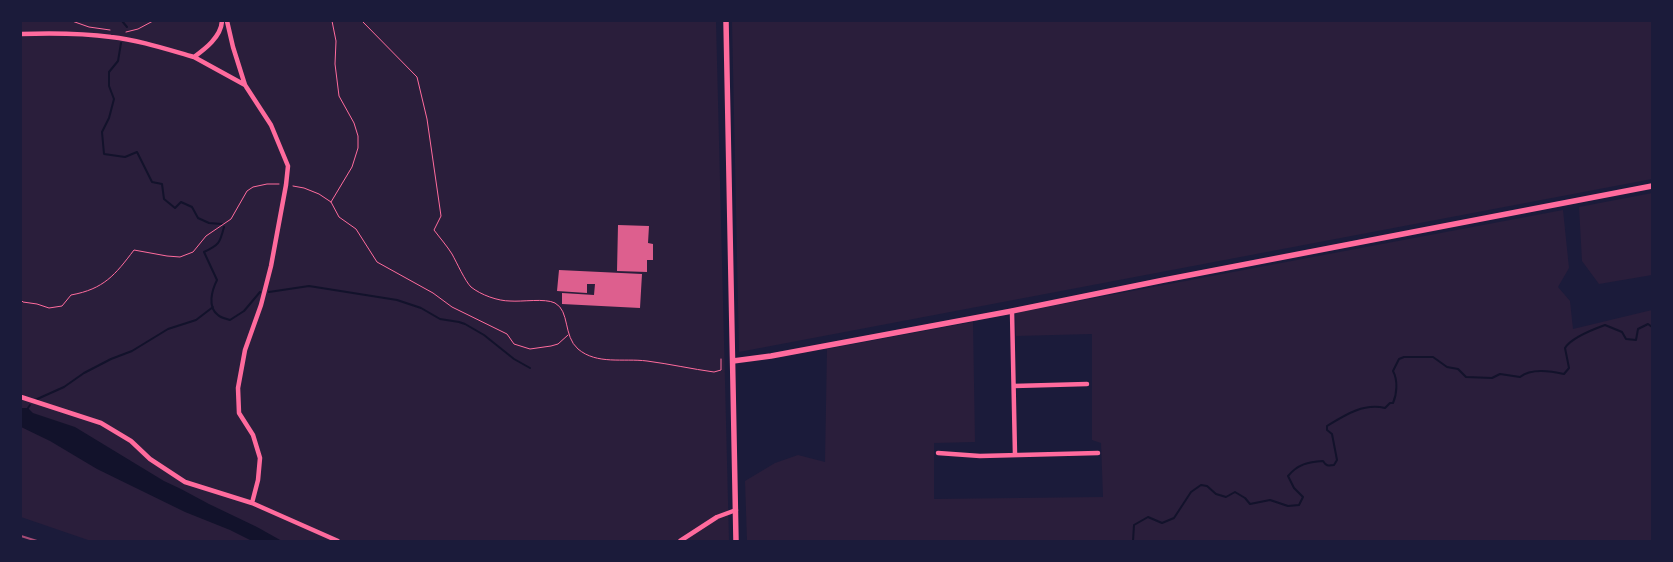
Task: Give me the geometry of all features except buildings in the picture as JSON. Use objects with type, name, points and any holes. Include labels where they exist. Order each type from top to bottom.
[{"type":"street","points":[[194,57],[208,48],[222,26],[222,21]]},
{"type":"street","points":[[227,21],[233,48],[245,85],[271,126],[288,166],[271,266],[261,305],[245,350],[238,388],[240,412],[253,435],[260,458],[258,480],[252,503]]},
{"type":"street","points":[[726,21],[736,541]]},
{"type":"street","points":[[21,34],[111,37],[150,44],[194,57],[245,85]]},
{"type":"street","points":[[733,361],[771,356],[1012,311],[1652,186]]},
{"type":"street","points":[[1012,311],[1015,455]]},
{"type":"street","points":[[1014,386],[1088,384]]},
{"type":"street","points":[[21,397],[101,423],[131,441],[150,459],[185,482],[252,503],[338,541]]},
{"type":"street","points":[[938,453],[980,456],[1098,453]]},
{"type":"street","points":[[680,541],[717,517],[736,510]]},
{"type":"path","points":[[72,21],[115,31]]},
{"type":"path","points":[[124,33],[138,29],[153,21]]},
{"type":"path","points":[[331,202],[352,167],[358,148],[358,136],[354,123],[340,96],[334,64],[336,41],[332,21]]},
{"type":"path","points":[[362,21],[417,77],[427,119],[441,216],[434,230],[451,252],[470,286],[486,295],[504,301],[548,301],[556,304],[562,310],[568,335],[576,348],[594,358],[645,361],[714,372],[721,370],[721,359]]},
{"type":"path","points":[[21,300],[49,308],[62,306],[71,295],[83,293],[103,285],[123,265],[134,250],[180,257],[193,252],[206,236],[231,219],[247,191],[253,187],[268,184],[286,185],[304,188],[319,194],[331,202],[339,217],[356,230],[377,262],[433,293],[452,307],[506,334],[514,344],[530,349],[551,346],[558,344],[568,335]]},
{"type":"shaded area","points":[[21,21],[716,21],[729,541],[91,541],[21,517]]},
{"type":"shaded area","points":[[732,21],[1652,21],[1652,179],[739,352]]},
{"type":"shaded area","points":[[1652,193],[1652,275],[1599,284],[1582,261],[1579,207]]},
{"type":"shaded area","points":[[1563,210],[1569,268],[1558,287],[1570,301],[1573,329],[1652,310],[1652,541],[747,541],[745,481],[775,463],[798,455],[825,462],[827,349],[973,322],[975,442],[934,443],[934,499],[1103,497],[1101,443],[1092,440],[1092,334],[1016,336],[1015,313]]},
{"type":"shaded area","points":[[21,408],[28,408],[33,413],[75,427],[164,481],[282,541],[252,541],[185,512],[97,469],[50,441],[21,427]]},
{"type":"waterway","points":[[122,21],[127,27]]},
{"type":"waterway","points":[[121,43],[118,61],[109,72],[109,86],[114,99],[109,118],[102,132],[104,154],[125,157],[137,152],[152,182],[162,184],[164,199],[175,208],[181,202],[192,207],[198,218],[209,223],[222,224]]},
{"type":"waterway","points":[[224,227],[218,243],[204,252],[217,280],[213,289],[212,308],[221,317],[230,320],[244,311],[260,292]]},
{"type":"waterway","points":[[269,292],[309,286],[397,300],[421,308],[440,319],[465,324],[484,335],[514,359],[530,368]]},
{"type":"waterway","points":[[35,400],[64,387],[84,373],[111,359],[132,351],[168,329],[196,320],[213,307]]},
{"type":"waterway","points":[[1133,541],[1134,525],[1148,517],[1162,523],[1174,518],[1191,492],[1201,485],[1207,486],[1216,494],[1226,497],[1235,492],[1245,498],[1250,504],[1270,500],[1288,506],[1299,505],[1303,497],[1294,488],[1288,476],[1300,466],[1308,463],[1323,461],[1327,465],[1334,465],[1337,460],[1332,434],[1327,430],[1327,426],[1355,411],[1369,407],[1385,408],[1390,403],[1393,403],[1396,387],[1393,371],[1399,359],[1404,357],[1433,357],[1447,367],[1458,369],[1466,377],[1492,378],[1500,374],[1520,377],[1530,372],[1541,371],[1564,374],[1569,368],[1565,348],[1583,334],[1605,325],[1622,332],[1626,339],[1636,340],[1638,329],[1648,324],[1652,327]]},
{"type":"railway","points":[[21,536],[37,541]]}]
